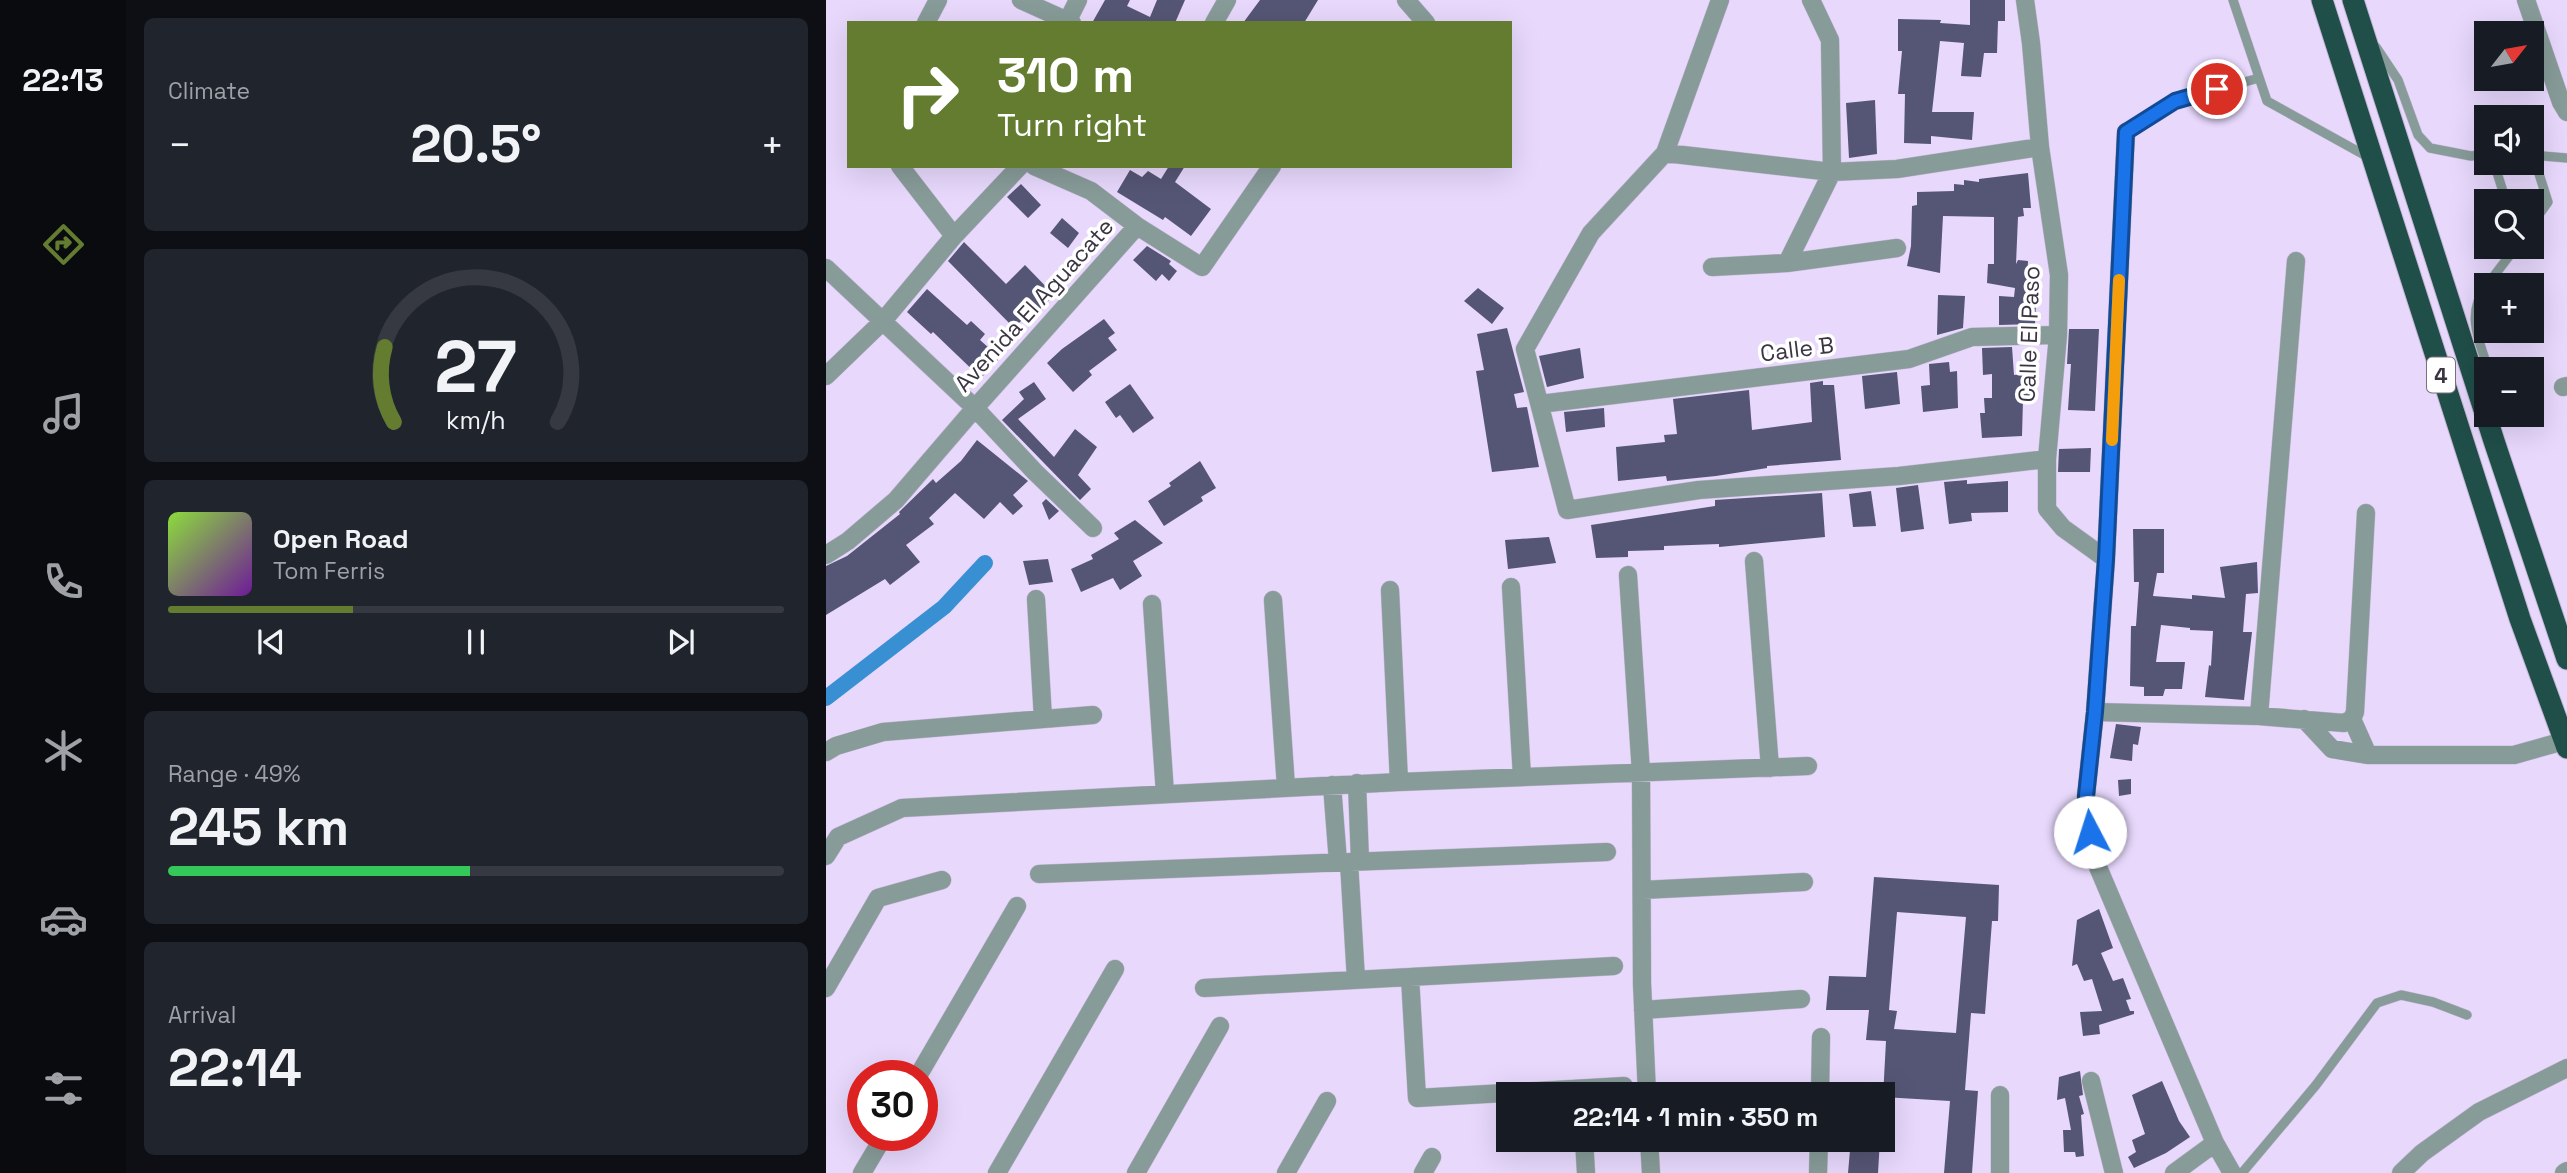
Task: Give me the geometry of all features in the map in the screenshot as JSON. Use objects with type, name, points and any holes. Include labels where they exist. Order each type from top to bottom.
[{"type":"highway","name":"4","points":[[2322,0],[2507,580],[2565,744]]},
{"type":"highway","name":"4","points":[[2353,0],[2567,659]]},
{"type":"street","points":[[927,21],[937,0]]},
{"type":"street","points":[[1021,0],[1068,21]]},
{"type":"street","points":[[1070,21],[1078,0]]},
{"type":"street","points":[[1215,21],[1227,0]]},
{"type":"street","points":[[1406,0],[1424,21]]},
{"type":"street","points":[[1720,0],[1665,153],[1591,233],[1525,349],[1567,510],[1699,490],[1899,476],[2047,459]]},
{"type":"street","points":[[1787,263],[1832,172],[1830,40],[1811,0]]},
{"type":"street","name":"Calle El Paso","points":[[2025,0],[2040,147],[2059,275],[2058,335],[2047,459],[2047,509],[2063,528],[2106,559]]},
{"type":"street","points":[[2526,0],[2561,102],[2567,112]]},
{"type":"street","points":[[2126,132],[2106,559],[2086,796],[2095,860],[2215,1143],[2232,1173]]},
{"type":"street","points":[[1665,153],[1832,172],[1897,169],[2040,147]]},
{"type":"street","points":[[902,168],[954,236]]},
{"type":"street","points":[[826,376],[883,321],[954,236],[1018,168]]},
{"type":"street","points":[[1039,168],[1091,191],[1137,226]]},
{"type":"street","name":"Avenida El Aguacate","points":[[826,555],[848,541],[896,500],[1137,226],[1202,267],[1271,168]]},
{"type":"street","points":[[1712,267],[1787,263],[1897,248]]},
{"type":"street","points":[[2259,716],[2296,261]]},
{"type":"street","points":[[826,268],[975,408],[1093,528]]},
{"type":"street","name":"Calle B","points":[[1541,404],[1909,359],[1972,337],[2058,335]]},
{"type":"street","points":[[2095,712],[2259,716],[2344,723],[2352,719],[2355,712],[2366,513]]},
{"type":"street","points":[[1754,561],[1769,768]]},
{"type":"street","points":[[1628,575],[1641,773],[1643,1010],[1646,1082]]},
{"type":"street","points":[[1511,587],[1522,777]]},
{"type":"street","points":[[1390,590],[1399,782]]},
{"type":"street","points":[[1036,599],[1043,719]]},
{"type":"street","points":[[1273,600],[1286,787]]},
{"type":"street","points":[[1152,604],[1165,794]]},
{"type":"street","points":[[826,752],[836,746],[883,732],[1093,715]]},
{"type":"street","points":[[2304,719],[2332,749],[2368,755],[2514,755],[2565,744]]},
{"type":"street","points":[[2352,719],[2368,755]]},
{"type":"street","points":[[826,856],[838,837],[902,808],[1357,783],[1808,766]]},
{"type":"street","points":[[1349,862],[1357,783]]},
{"type":"street","points":[[1332,785],[1349,862],[1356,980]]},
{"type":"street","points":[[1039,874],[1606,852]]},
{"type":"street","points":[[826,988],[878,898],[942,880]]},
{"type":"street","points":[[1642,890],[1804,882]]},
{"type":"street","points":[[927,1060],[1017,906]]},
{"type":"street","points":[[1204,988],[1614,966]]},
{"type":"street","points":[[997,1173],[1115,969]]},
{"type":"street","points":[[1410,977],[1417,1098],[1496,1095]]},
{"type":"street","points":[[1643,1010],[1801,999]]},
{"type":"street","points":[[1136,1173],[1220,1026]]},
{"type":"street","points":[[1820,1082],[1821,1037]]},
{"type":"street","points":[[2401,1173],[2422,1153],[2479,1112],[2567,1068]]},
{"type":"street","points":[[2091,1082],[2114,1173]]},
{"type":"street","points":[[2000,1095],[2000,1173]]},
{"type":"street","points":[[1286,1173],[1327,1101]]},
{"type":"street","points":[[2174,1173],[2215,1143]]},
{"type":"street","points":[[862,1173],[875,1151]]},
{"type":"street","points":[[1585,1152],[1586,1173]]},
{"type":"street","points":[[1650,1152],[1651,1173]]},
{"type":"street","points":[[1818,1173],[1819,1152]]},
{"type":"street","points":[[1423,1173],[1432,1157]]},
{"type":"lane","points":[[2232,0],[2267,101],[2372,159]]},
{"type":"lane","points":[[2361,25],[2399,80],[2418,135],[2430,148],[2474,156]]},
{"type":"lane","points":[[2126,132],[2175,101],[2259,78]]},
{"type":"lane","points":[[2544,156],[2567,158]]},
{"type":"lane","points":[[2544,189],[2548,202],[2544,208]]},
{"type":"lane","points":[[2496,273],[2507,259]]},
{"type":"lane","points":[[2494,427],[2494,441]]},
{"type":"lane","points":[[2242,1173],[2332,1065],[2377,1003],[2401,995],[2433,1002],[2467,1015]]},
{"type":"building","points":[[1105,0],[1130,0],[1127,6],[1150,17],[1157,0],[1185,0],[1176,21],[1093,21]]},
{"type":"building","points":[[1260,0],[1318,0],[1305,21],[1244,21]]},
{"type":"building","points":[[1970,0],[2005,0],[2005,21],[1998,21],[1997,53],[1984,53],[1981,77],[1961,76],[1964,43],[1940,41],[1932,112],[1974,112],[1972,140],[1931,136],[1931,144],[1904,143],[1905,94],[1898,94],[1902,51],[1898,51],[1898,19],[1941,20],[1940,23],[1970,25]]},
{"type":"building","points":[[1875,100],[1877,154],[1849,158],[1846,103]]},
{"type":"building","points":[[1168,168],[1184,168],[1175,182],[1211,209],[1191,236],[1165,217],[1163,220],[1117,192],[1130,170],[1142,177],[1148,171],[1161,179]]},
{"type":"building","points":[[2028,173],[2031,208],[2023,208],[2024,216],[2018,217],[2016,264],[2018,260],[2028,261],[2026,302],[2036,303],[2035,324],[1999,325],[1999,296],[2014,297],[2015,288],[1987,283],[1988,264],[1994,264],[1994,217],[1943,216],[1940,273],[1907,266],[1911,246],[1912,206],[1917,205],[1917,192],[1954,191],[1954,184],[1964,185],[1964,180],[1979,182],[1979,179]]},
{"type":"building","points":[[1021,184],[1041,205],[1028,218],[1007,197]]},
{"type":"building","points":[[1062,218],[1079,233],[1068,248],[1050,233]]},
{"type":"building","points":[[964,242],[1006,284],[1025,265],[1054,295],[1039,310],[1035,307],[1014,328],[948,261]]},
{"type":"building","points":[[1147,246],[1171,261],[1169,264],[1177,271],[1169,281],[1162,274],[1156,281],[1133,260]]},
{"type":"building","points":[[1478,288],[1504,308],[1492,324],[1464,301]]},
{"type":"building","points":[[927,289],[967,325],[971,321],[985,334],[980,340],[1000,358],[981,378],[933,332],[931,334],[907,312]]},
{"type":"building","points":[[1938,295],[1965,296],[1963,328],[1937,335]]},
{"type":"building","points":[[1104,319],[1115,333],[1108,338],[1117,350],[1089,371],[1092,375],[1073,392],[1047,363]]},
{"type":"building","points":[[1507,328],[1524,392],[1514,394],[1517,408],[1527,407],[1539,467],[1492,472],[1476,371],[1484,370],[1477,334]]},
{"type":"building","points":[[2069,329],[2099,329],[2095,411],[2068,410],[2071,364],[2067,364]]},
{"type":"building","points":[[2012,347],[2014,375],[2034,372],[2033,399],[2023,399],[2022,436],[1982,438],[1980,413],[1985,413],[1984,398],[1992,398],[1992,374],[1983,375],[1982,348]]},
{"type":"building","points":[[1580,348],[1584,378],[1547,387],[1539,356]]},
{"type":"building","points":[[1949,362],[1950,372],[1957,371],[1958,408],[1923,412],[1921,386],[1930,385],[1929,364]]},
{"type":"building","points":[[1897,372],[1900,404],[1865,409],[1862,376]]},
{"type":"building","points":[[1823,381],[1823,385],[1834,385],[1841,460],[1767,466],[1716,476],[1667,481],[1666,476],[1618,481],[1616,447],[1665,442],[1664,435],[1677,434],[1673,399],[1749,390],[1752,430],[1812,422],[1810,383]]},
{"type":"building","points":[[1034,382],[1046,399],[1018,419],[1054,457],[1075,429],[1097,447],[1078,475],[1091,489],[1080,500],[1002,420],[1024,399],[1019,392]]},
{"type":"building","points":[[1130,384],[1154,418],[1133,433],[1120,415],[1116,418],[1105,402]]},
{"type":"building","points":[[1604,408],[1605,427],[1566,432],[1564,412]]},
{"type":"building","points":[[977,440],[1028,481],[1013,495],[1023,506],[1013,515],[1000,502],[984,519],[955,493],[929,518],[934,524],[906,545],[920,562],[890,585],[885,579],[826,615],[826,566],[847,556],[900,514],[933,479],[936,483],[961,461]]},
{"type":"building","points":[[2091,448],[2090,472],[2058,472],[2059,449]]},
{"type":"building","points":[[1200,461],[1216,488],[1201,497],[1203,501],[1164,526],[1148,501],[1171,486],[1169,483]]},
{"type":"building","points":[[1967,480],[1967,484],[2008,481],[2008,512],[1971,513],[1972,521],[1949,524],[1944,482]]},
{"type":"building","points":[[1918,485],[1924,529],[1901,532],[1896,488]]},
{"type":"building","points":[[1871,491],[1876,526],[1853,527],[1849,494]]},
{"type":"building","points":[[1822,493],[1825,537],[1719,547],[1719,544],[1664,546],[1664,550],[1628,551],[1628,557],[1596,558],[1591,525],[1715,506],[1715,500]]},
{"type":"building","points":[[1046,499],[1059,511],[1049,520],[1042,503]]},
{"type":"building","points":[[1135,520],[1163,543],[1133,561],[1142,576],[1120,590],[1113,578],[1081,592],[1071,569],[1093,559],[1091,555],[1119,539],[1114,533]]},
{"type":"building","points":[[2133,529],[2164,529],[2164,573],[2157,573],[2153,596],[2225,598],[2220,567],[2257,562],[2258,593],[2246,594],[2243,632],[2252,632],[2244,700],[2205,697],[2209,665],[2211,666],[2213,631],[2190,628],[2161,625],[2156,662],[2185,662],[2182,689],[2165,689],[2163,696],[2144,696],[2144,687],[2130,686],[2131,626],[2136,626],[2139,582],[2134,582]]},
{"type":"building","points":[[1549,537],[1556,563],[1508,569],[1505,540]]},
{"type":"building","points":[[1048,559],[1053,582],[1029,585],[1023,561]]},
{"type":"building","points":[[2116,724],[2141,727],[2138,745],[2133,744],[2132,761],[2110,758]]},
{"type":"building","points":[[2131,779],[2131,794],[2119,796],[2118,780]]},
{"type":"building","points":[[1874,877],[1999,885],[1998,921],[1992,921],[1985,1014],[1971,1013],[1965,1090],[1978,1091],[1972,1173],[1944,1173],[1950,1101],[1895,1098],[1895,1082],[1884,1082],[1886,1041],[1866,1040],[1869,1010],[1826,1010],[1829,976],[1866,977]],"holes":[[[1897,912],[1966,917],[1956,1033],[1894,1029],[1897,1011],[1889,1010]]]},
{"type":"building","points":[[2099,909],[2113,948],[2101,953],[2113,981],[2123,978],[2131,999],[2126,1000],[2134,1014],[2099,1025],[2100,1034],[2083,1036],[2080,1012],[2102,1011],[2092,979],[2084,981],[2077,964],[2072,966],[2077,920]]},
{"type":"building","points":[[2080,1071],[2083,1095],[2079,1096],[2084,1114],[2081,1115],[2084,1156],[2076,1157],[2075,1152],[2064,1152],[2063,1130],[2071,1130],[2065,1098],[2057,1100],[2059,1077]]},
{"type":"building","points":[[2162,1081],[2179,1121],[2190,1137],[2166,1153],[2134,1168],[2128,1157],[2136,1152],[2132,1140],[2145,1134],[2132,1095]]},
{"type":"building","points":[[1850,1152],[1879,1152],[1878,1173],[1848,1173]]},
{"type":"waterway","points":[[826,698],[944,607],[985,563]]},
{"type":"slow traffic","points":[[2112,440],[2119,280]]},
{"type":"route","points":[[2090,832],[2086,796],[2106,559],[2126,132],[2175,101],[2217,89]]}]
